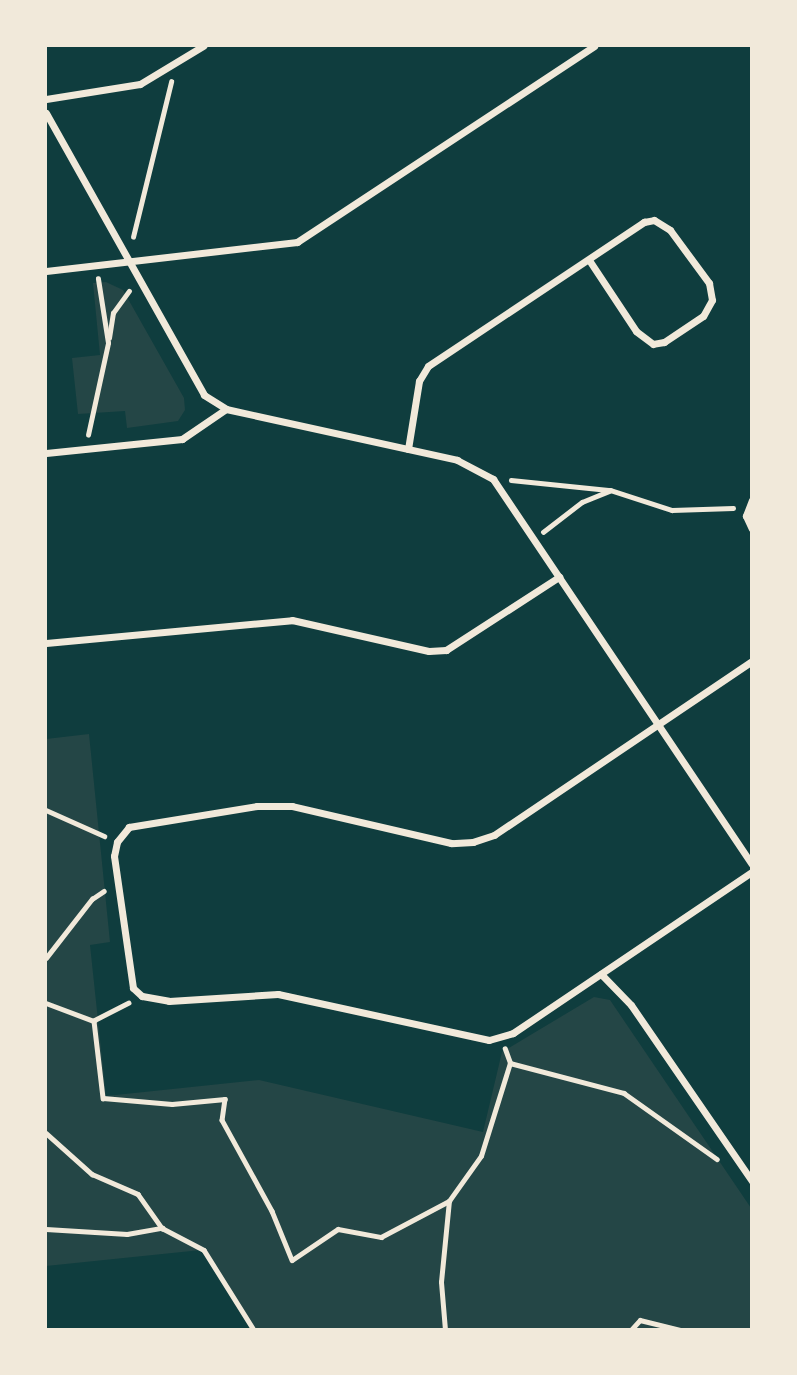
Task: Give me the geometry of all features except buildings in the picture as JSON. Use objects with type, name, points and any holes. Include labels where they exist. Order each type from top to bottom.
[{"type":"street","points":[[46,99],[140,84],[204,46]]},
{"type":"street","points":[[46,271],[127,261],[272,249],[297,242],[594,46]]},
{"type":"street","points":[[46,113],[199,390],[226,409],[457,460],[493,479],[751,864]]},
{"type":"street","points":[[408,449],[419,381],[428,366],[644,222],[654,220],[670,230],[709,283],[712,300],[703,316],[664,342],[653,344],[636,331],[589,260]]},
{"type":"street","points":[[46,453],[182,439],[226,409]]},
{"type":"street","points":[[751,500],[746,508],[751,529]]},
{"type":"street","points":[[46,643],[292,620],[429,651],[446,650],[559,577]]},
{"type":"street","points":[[751,661],[494,835],[472,842],[451,843],[292,806],[147,822],[129,827],[117,842],[118,881],[133,988],[142,996],[170,1000],[278,994],[461,1035],[501,1038],[751,872]]},
{"type":"street","points":[[601,974],[631,1005],[751,1181]]},
{"type":"path","points":[[127,261],[175,65]]},
{"type":"path","points":[[95,265],[108,343]]},
{"type":"path","points":[[84,449],[113,313],[124,293],[142,288]]},
{"type":"path","points":[[493,479],[548,481],[610,490],[672,510],[746,508]]},
{"type":"path","points":[[534,539],[582,502],[610,490]]},
{"type":"path","points":[[46,810],[117,842]]},
{"type":"path","points":[[46,958],[92,899],[118,881]]},
{"type":"path","points":[[46,1003],[94,1021],[142,996]]},
{"type":"path","points":[[94,1021],[103,1098],[172,1104],[225,1099],[222,1120],[272,1211],[292,1260],[338,1229],[382,1237],[449,1201],[481,1156],[510,1063],[501,1038]]},
{"type":"path","points":[[510,1063],[624,1093],[720,1161]]},
{"type":"path","points":[[46,1133],[92,1174],[138,1194],[162,1228],[204,1250],[254,1329]]},
{"type":"path","points":[[445,1329],[442,1282],[449,1201]]},
{"type":"path","points":[[46,1229],[127,1234],[162,1228]]},
{"type":"path","points":[[631,1329],[640,1320],[681,1329]]},
{"type":"shaded area","points":[[106,282],[123,290],[184,398],[185,410],[178,421],[127,428],[125,411],[78,414],[72,358],[100,355],[93,283]]},
{"type":"shaded area","points":[[89,734],[110,942],[90,945],[106,1096],[259,1080],[483,1132],[502,1052],[594,997],[610,1000],[751,1208],[751,1329],[250,1329],[201,1250],[46,1266],[46,739]]}]
